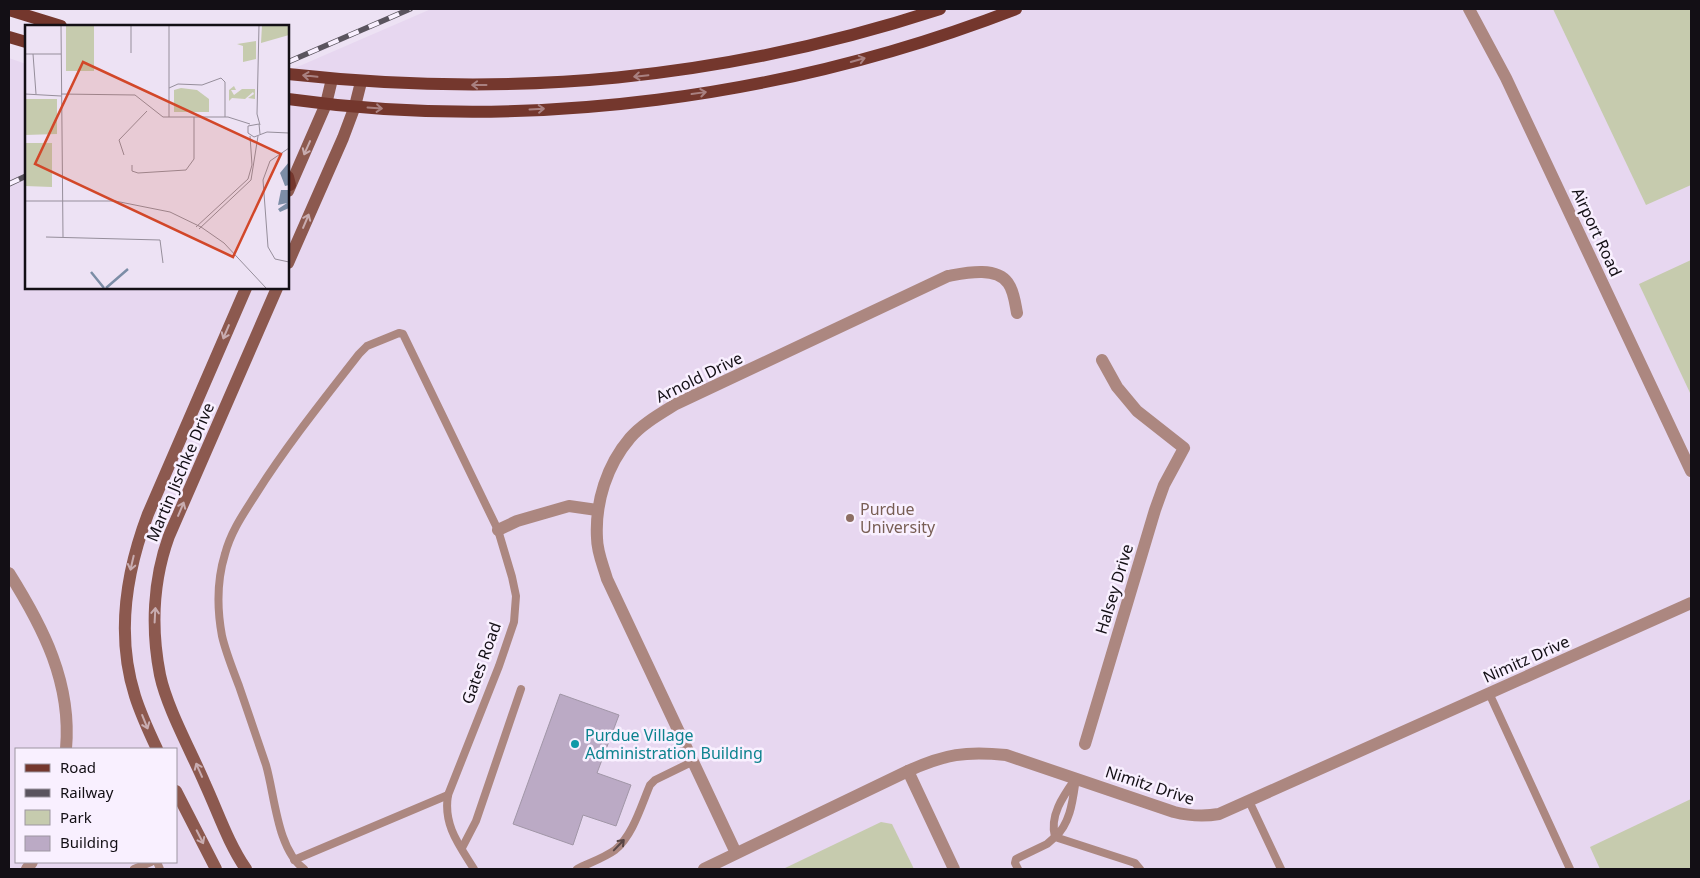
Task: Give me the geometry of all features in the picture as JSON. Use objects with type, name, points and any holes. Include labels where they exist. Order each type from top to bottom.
[{"type":"main road","points":[[289,74],[361,82],[510,85],[656,74],[776,54],[886,26],[940,9]]},
{"type":"main road","points":[[289,99],[326,104],[446,111],[507,111],[596,106],[661,99],[782,78],[839,65],[952,32],[1016,9]]},
{"type":"main road","points":[[9,10],[58,25]]},
{"type":"main road","points":[[9,37],[25,42]]},
{"type":"main road","points":[[289,183],[326,104],[332,79]]},
{"type":"main road","points":[[289,261],[343,138],[355,106],[361,82]]},
{"type":"main road","name":"Martin Jischke Drive","points":[[157,748],[135,696],[128,663],[125,626],[126,596],[130,569],[137,542],[148,514],[246,289]]},
{"type":"main road","name":"Martin Jischke Drive","points":[[246,869],[230,840],[171,706],[160,676],[154,620],[163,554],[169,536],[277,289]]},
{"type":"main road","points":[[178,795],[216,869]]},
{"type":"street","name":"Airport Road","points":[[1469,9],[1506,78],[1691,471]]},
{"type":"street","name":"Arnold Drive","points":[[736,853],[607,578],[597,539],[597,510],[606,479],[617,457],[630,437],[653,418],[687,399],[948,276],[979,271],[995,274],[1008,281],[1017,313]]},
{"type":"street","name":"Halsey Drive","points":[[1084,744],[1154,510],[1164,485],[1184,448],[1137,411],[1117,388],[1102,360]]},
{"type":"street","points":[[498,530],[517,521],[569,506],[597,510]]},
{"type":"street","points":[[9,573],[36,618],[54,658],[64,701],[66,748]]},
{"type":"street","name":"Nimitz Drive","points":[[704,869],[926,763],[952,755],[978,752],[1006,755],[1174,812],[1205,817],[1219,814],[1691,603]]},
{"type":"street","points":[[908,771],[954,869]]},
{"type":"lane","name":"Gates Road","points":[[294,860],[284,840],[268,772],[226,650],[220,619],[219,580],[225,553],[234,529],[266,478],[307,421],[367,346],[398,332],[403,334],[498,530],[516,596],[514,622],[499,666],[448,795],[446,809],[448,822],[474,869]]},
{"type":"lane","points":[[462,848],[476,821],[521,689]]},
{"type":"lane","points":[[1489,693],[1570,869]]},
{"type":"lane","points":[[577,869],[620,846],[628,834],[650,785],[655,780],[694,761]]},
{"type":"lane","points":[[1055,837],[1052,827],[1058,807],[1076,778]]},
{"type":"lane","points":[[1018,869],[1015,863],[1016,859],[1047,844],[1063,830],[1072,801],[1076,778]]},
{"type":"lane","points":[[304,869],[294,860],[448,795]]},
{"type":"lane","points":[[1249,801],[1281,869]]},
{"type":"lane","points":[[1055,837],[1135,862],[1140,869]]},
{"type":"lane","points":[[134,869],[149,863]]},
{"type":"shaded area","name":"Purdue University","points":[[431,9],[1691,9],[1691,869],[9,869],[9,58],[25,64],[25,289],[289,289],[289,71]]},
{"type":"green space","points":[[1553,9],[1691,9],[1691,185],[1646,205]]},
{"type":"green space","points":[[1691,260],[1691,395],[1639,284]]},
{"type":"green space","points":[[1691,799],[1691,869],[1600,869],[1590,847]]},
{"type":"green space","points":[[881,822],[892,824],[914,869],[783,869]]},
{"type":"building","name":"Purdue Village Administration Building","points":[[560,694],[619,715],[597,773],[631,785],[616,826],[583,815],[573,845],[513,824]]},
{"type":"railway","points":[[289,62],[410,9]]},
{"type":"railway","points":[[9,184],[25,176]]},
{"type":"place","name":"Purdue University","points":[[850,518]]},
{"type":"place","name":"Purdue Village Administration Building","points":[[575,744]]}]
